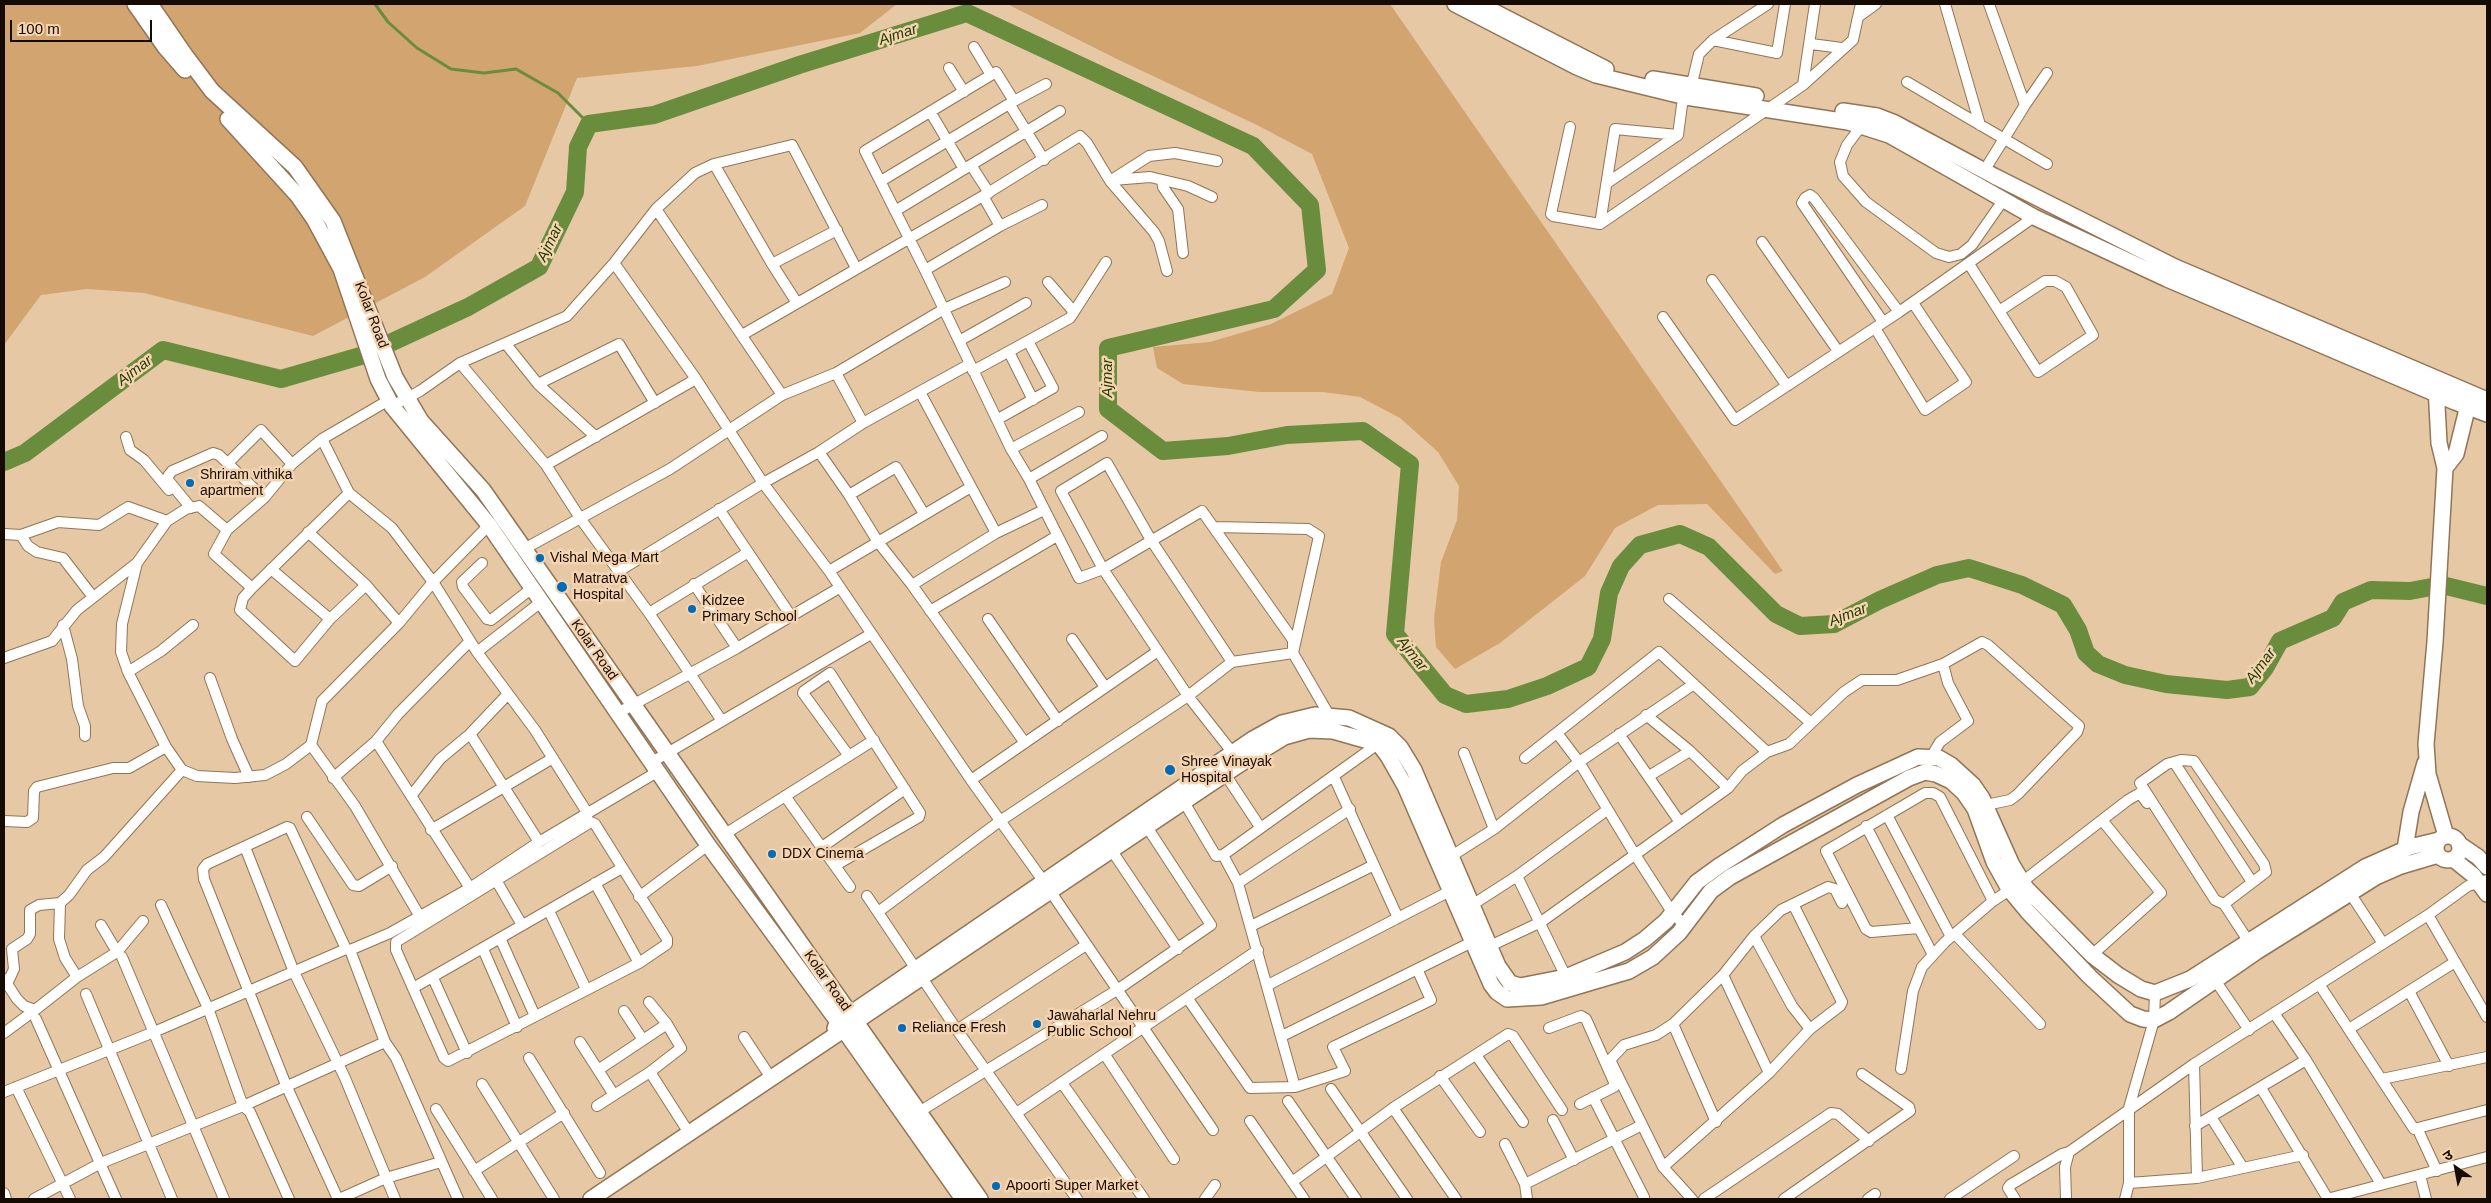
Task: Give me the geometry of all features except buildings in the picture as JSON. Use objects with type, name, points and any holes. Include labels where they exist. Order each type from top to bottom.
[{"type":"street","name":"Kolar Road","points":[[135,4],[165,46],[210,101],[254,145],[298,196],[346,266],[395,377],[421,422],[483,490],[632,706],[725,834],[847,1022],[913,1115],[980,1199]]},
{"type":"street","name":"Kolar Road","points":[[150,4],[184,55],[212,91],[294,167],[333,220],[378,379],[391,403],[489,525],[531,589],[601,688],[616,714],[708,845],[847,1022]]},
{"type":"street","points":[[1455,4],[1577,67],[1611,79],[1688,92],[1877,116],[1895,122],[1965,169],[2004,200],[2034,217],[2167,280],[2436,394],[2470,400],[2487,400]]},
{"type":"street","points":[[1479,4],[1604,68],[1688,92]]},
{"type":"street","points":[[1607,183],[1678,135],[1682,105],[1688,92],[1699,54],[1713,40],[1768,4]]},
{"type":"street","points":[[1713,40],[1777,53],[1785,4]]},
{"type":"street","points":[[1803,85],[1811,44],[1815,4]]},
{"type":"street","points":[[1570,127],[1551,214],[1553,216],[1600,224],[1803,85],[1853,40],[1861,4]]},
{"type":"street","points":[[1858,17],[1876,4]]},
{"type":"street","points":[[1945,4],[1980,125]]},
{"type":"street","points":[[1989,4],[2025,105]]},
{"type":"street","points":[[1811,44],[1842,48]]},
{"type":"street","points":[[974,47],[992,75]]},
{"type":"street","points":[[949,68],[964,92]]},
{"type":"street","points":[[1044,160],[996,72],[865,151],[926,270],[1011,449],[1029,479],[1079,578],[1103,569],[1202,510],[1293,640],[1292,653],[1329,715]]},
{"type":"street","points":[[1984,171],[2047,73]]},
{"type":"street","points":[[1907,82],[2048,164]]},
{"type":"street","points":[[881,181],[1046,84]]},
{"type":"street","points":[[1777,104],[1862,125],[1965,169],[1984,171],[2175,267],[2436,378],[2470,400],[2487,414]]},
{"type":"street","points":[[895,210],[1060,111]]},
{"type":"street","points":[[930,113],[986,195],[1000,226]]},
{"type":"street","points":[[1862,125],[1847,145],[1840,162],[1843,176],[1866,202],[1936,253],[1948,257],[1961,254],[1972,245],[2004,200]]},
{"type":"street","points":[[1600,224],[1615,129],[1678,135]]},
{"type":"street","points":[[742,336],[856,268],[986,195],[1080,136],[1087,143],[1110,181],[1154,232],[1159,241],[1168,271]]},
{"type":"street","points":[[252,588],[214,554],[227,530],[264,498],[292,464],[322,439],[391,403],[406,399],[460,363],[568,316],[614,263],[656,209],[695,173],[714,164],[792,145],[856,268]]},
{"type":"street","points":[[1110,181],[1150,156],[1175,153],[1217,161]]},
{"type":"street","points":[[714,164],[797,303]]},
{"type":"street","points":[[1110,181],[1150,178],[1188,186],[1212,197]]},
{"type":"street","points":[[1162,180],[1163,187],[1178,208],[1183,253]]},
{"type":"street","points":[[1899,312],[1814,198],[1810,196],[1805,198],[1802,203],[1879,325],[1925,410],[1966,382],[1912,303]]},
{"type":"street","points":[[926,270],[1000,226],[1042,205]]},
{"type":"street","points":[[656,209],[782,395]]},
{"type":"street","points":[[1663,317],[1735,420],[1899,312],[2034,217]]},
{"type":"street","points":[[772,264],[837,230]]},
{"type":"street","points":[[1762,242],[1838,351]]},
{"type":"street","points":[[619,570],[763,483],[819,452],[863,422],[920,392],[1009,352],[1070,318],[1106,262]]},
{"type":"street","points":[[614,263],[696,379],[763,483],[829,571],[970,780],[1047,887],[1213,1130]]},
{"type":"street","points":[[1969,264],[1999,311],[2038,372],[2093,335],[2066,287],[2055,280],[2045,280],[1999,311]]},
{"type":"street","points":[[1712,280],[1787,386]]},
{"type":"street","points":[[524,549],[670,469],[782,395],[836,373],[944,309],[1005,282]]},
{"type":"street","points":[[1048,282],[1074,312]]},
{"type":"street","points":[[959,341],[1026,303]]},
{"type":"street","points":[[998,419],[1053,388],[1028,341]]},
{"type":"street","points":[[506,344],[538,384],[596,437]]},
{"type":"street","points":[[538,384],[620,344],[655,403]]},
{"type":"street","points":[[1009,352],[1033,400]]},
{"type":"street","points":[[460,363],[546,465],[580,518],[619,570],[722,721]]},
{"type":"street","points":[[836,373],[863,422]]},
{"type":"street","points":[[2436,378],[2439,443],[2445,468],[2435,642],[2426,744],[2428,774],[2443,860],[2453,859],[2481,879]]},
{"type":"street","points":[[546,465],[696,379]]},
{"type":"street","points":[[920,392],[996,533]]},
{"type":"street","points":[[2445,468],[2456,454],[2470,400]]},
{"type":"street","points":[[1011,449],[1080,412]]},
{"type":"street","points":[[228,463],[261,430],[292,464]]},
{"type":"street","points":[[1029,479],[1102,436]]},
{"type":"street","points":[[126,437],[130,450],[144,460],[188,509]]},
{"type":"street","points":[[322,439],[349,493],[392,528],[433,582],[469,642],[535,730],[588,814]]},
{"type":"street","points":[[819,452],[849,495],[878,542],[912,585],[1025,744]]},
{"type":"street","points":[[188,509],[168,480],[172,471],[213,453],[219,455],[264,498]]},
{"type":"street","points":[[1232,662],[1151,540],[1107,463],[1061,491],[1103,569],[1188,696],[1236,758]]},
{"type":"street","points":[[849,495],[896,467],[924,514]]},
{"type":"street","points":[[829,571],[971,487]]},
{"type":"street","points":[[349,493],[252,588],[243,598],[240,610],[295,661],[330,619],[366,584]]},
{"type":"street","points":[[4,658],[52,641],[63,625],[92,598],[137,563],[167,521],[188,509],[200,506],[227,530]]},
{"type":"street","points":[[4,534],[21,535],[58,522],[99,525],[128,507],[167,521]]},
{"type":"street","points":[[719,509],[791,616]]},
{"type":"street","points":[[912,585],[996,533],[1044,510]]},
{"type":"street","points":[[137,563],[122,624],[121,652],[128,672],[166,747],[182,770],[197,776],[249,777],[265,775],[286,764],[311,745],[322,701],[399,623],[433,582],[489,525]]},
{"type":"street","points":[[1214,527],[1308,529],[1319,536],[1292,653]]},
{"type":"street","points":[[308,532],[366,584],[399,623]]},
{"type":"street","points":[[21,535],[28,546],[37,552],[63,558],[92,598]]},
{"type":"street","points":[[930,612],[1057,536]]},
{"type":"street","points":[[649,613],[747,553]]},
{"type":"street","points":[[482,563],[470,572],[462,582],[463,587],[487,619],[491,620],[531,589]]},
{"type":"street","points":[[271,570],[330,619]]},
{"type":"street","points":[[694,584],[736,648]]},
{"type":"street","points":[[616,714],[691,674],[839,588]]},
{"type":"street","points":[[1669,599],[1810,723]]},
{"type":"street","points":[[477,652],[541,602]]},
{"type":"street","points":[[988,619],[1058,721]]},
{"type":"street","points":[[63,625],[72,659],[78,706],[85,726],[86,736]]},
{"type":"street","points":[[128,672],[161,651],[193,625]]},
{"type":"street","points":[[4,1092],[60,1071],[390,933],[418,915],[470,888],[539,842],[588,814],[654,767],[667,753],[871,634]]},
{"type":"street","points":[[1072,639],[1105,687]]},
{"type":"street","points":[[334,778],[376,740],[398,714],[469,642]]},
{"type":"street","points":[[1490,946],[1541,922],[1634,853],[1728,788],[1742,771],[1767,752],[1788,744],[1844,692],[1862,680],[1897,680],[1943,664],[1982,642],[1988,645],[2079,726],[2077,732],[2018,794],[1983,814]]},
{"type":"street","points":[[970,780],[1158,651]]},
{"type":"street","points":[[1525,758],[1658,652],[1767,752]]},
{"type":"street","points":[[878,912],[1000,821],[1188,696],[1232,662],[1292,653]]},
{"type":"street","points":[[1926,772],[1930,756],[1940,742],[1968,721],[1948,682],[1943,664]]},
{"type":"street","points":[[836,865],[919,817],[920,813],[831,673],[803,693],[849,756]]},
{"type":"street","points":[[210,678],[232,739],[249,777]]},
{"type":"street","points":[[1450,857],[1494,829],[1579,762],[1694,684]]},
{"type":"street","points":[[411,796],[440,759],[470,734],[508,694]]},
{"type":"street","points":[[592,1199],[830,1038],[847,1022],[920,972],[1236,758],[1282,723],[1314,715],[1349,718],[1384,740],[1408,759],[1504,977],[1510,983],[1520,986],[1566,977],[1625,952],[1645,939],[1708,874],[1783,825],[1857,785],[1918,757],[1930,756],[1951,765],[1973,784],[1983,814],[1994,862],[2016,886],[2092,955],[2118,975],[2142,989],[2155,993],[2190,979],[2252,947],[2376,877],[2454,838],[2459,844],[2478,857],[2481,879]]},
{"type":"street","points":[[1646,715],[1690,751],[1728,788]]},
{"type":"street","points":[[1047,887],[1112,851],[1226,774],[1236,758],[1284,737],[1309,730],[1333,731],[1384,740]]},
{"type":"street","points":[[1557,733],[1579,762],[1634,853],[1672,912],[1684,926]]},
{"type":"street","points":[[470,734],[539,842]]},
{"type":"street","points":[[1619,734],[1679,821]]},
{"type":"street","points":[[376,740],[431,830],[470,888]]},
{"type":"street","points":[[639,897],[708,845],[874,740]]},
{"type":"street","points":[[1184,802],[1216,856],[1223,855],[1384,740]]},
{"type":"street","points":[[1384,740],[1472,942],[1497,992],[1507,1000],[1520,1000],[1568,990],[1629,971],[1653,958],[1684,926],[1700,902],[1730,877],[1909,778],[1926,772],[1936,774],[1951,781],[1983,814]]},
{"type":"street","points":[[311,745],[355,806],[392,866],[418,915]]},
{"type":"street","points":[[4,821],[26,822],[33,818],[34,791],[37,787],[113,768],[129,768],[166,747]]},
{"type":"street","points":[[1649,776],[1690,751]]},
{"type":"street","points":[[1464,752],[1494,829]]},
{"type":"street","points":[[431,830],[552,758]]},
{"type":"street","points":[[2405,849],[2411,812],[2427,758]]},
{"type":"street","points":[[2224,904],[2266,872],[2264,864],[2194,761],[2181,760],[2174,762],[2140,783],[2215,900],[2224,904],[2252,947]]},
{"type":"street","points":[[2174,762],[2252,882]]},
{"type":"street","points":[[116,1199],[102,1163],[35,1014],[24,1006],[6,981],[14,969],[12,949],[27,939],[30,934],[30,910],[39,905],[60,903],[69,895],[87,870],[104,857],[182,770]]},
{"type":"street","points":[[1226,774],[1260,828]]},
{"type":"street","points":[[1334,777],[1398,918]]},
{"type":"street","points":[[822,846],[905,789]]},
{"type":"street","points":[[1919,928],[1871,932],[1866,930],[1826,851],[1828,848],[1925,793],[1933,793],[1940,797],[1993,902]]},
{"type":"street","points":[[1901,1068],[1914,991],[1922,967],[1953,935],[1993,902],[2128,800],[2140,793],[2199,883]]},
{"type":"street","points":[[786,796],[850,887]]},
{"type":"street","points":[[1238,883],[1350,809]]},
{"type":"street","points":[[1472,906],[1608,810]]},
{"type":"street","points":[[1887,815],[1953,935],[2040,1024]]},
{"type":"street","points":[[307,818],[353,885],[359,886],[392,866]]},
{"type":"street","points":[[2092,955],[2161,893],[2102,820]]},
{"type":"street","points":[[592,822],[639,897],[667,939],[664,947],[639,963],[586,989],[467,1053],[448,1061],[444,1058],[396,950],[396,942],[592,822]]},
{"type":"street","points":[[1866,826],[1933,955]]},
{"type":"street","points":[[441,1162],[386,1178],[339,1199],[286,1085],[248,991],[204,879],[203,869],[207,864],[287,827],[290,828],[348,949],[385,1042],[396,1058],[458,1199]]},
{"type":"street","points":[[913,1115],[1117,990],[1211,925],[1147,827]]},
{"type":"street","points":[[2016,886],[2059,945],[2130,1014],[2143,1019],[2154,1020],[2215,980],[2252,947],[2365,867],[2405,849],[2441,844]]},
{"type":"street","points":[[2453,859],[2459,852],[2459,844]]},
{"type":"street","points":[[245,847],[294,972],[338,1064],[395,1199]]},
{"type":"street","points":[[1112,851],[1178,949]]},
{"type":"street","points":[[1223,855],[1238,883],[1295,1087]]},
{"type":"street","points":[[1251,926],[1374,865]]},
{"type":"street","points":[[413,988],[622,868]]},
{"type":"street","points":[[1517,876],[1541,922],[1566,977]]},
{"type":"street","points":[[2015,1199],[2008,1188],[2010,1185],[2062,1154],[2070,1152],[2194,1064],[2382,942],[2428,915],[2481,879]]},
{"type":"street","points":[[496,880],[522,925]]},
{"type":"street","points":[[595,883],[639,963]]},
{"type":"street","points":[[1692,1199],[1663,1167],[1610,1060],[1624,1045],[1656,1035],[1674,1024],[1723,975],[1754,936],[1782,910],[1828,886],[1835,889],[1842,902]]},
{"type":"street","points":[[1268,986],[1450,891]]},
{"type":"street","points":[[2350,893],[2382,942]]},
{"type":"street","points":[[867,896],[920,972],[957,1030],[1018,1112],[1077,1199]]},
{"type":"street","points":[[60,903],[60,939],[65,958],[77,977]]},
{"type":"street","points":[[1663,1167],[1716,1122],[1769,1073],[1810,1029],[1840,1006],[1842,1002],[1793,904]]},
{"type":"street","points":[[161,905],[208,1008],[243,1106],[250,1112],[289,1199]]},
{"type":"street","points":[[549,911],[586,989]]},
{"type":"street","points":[[2428,915],[2487,1017]]},
{"type":"street","points":[[4,1033],[35,1014],[77,977],[119,955],[143,921]]},
{"type":"street","points":[[101,925],[119,955],[154,1032],[224,1199]]},
{"type":"street","points":[[1754,936],[1792,1006],[1810,1029]]},
{"type":"street","points":[[500,938],[535,1016]]},
{"type":"street","points":[[1282,1036],[1418,971],[1472,942]]},
{"type":"street","points":[[957,1030],[1086,945]]},
{"type":"street","points":[[483,949],[516,1027]]},
{"type":"street","points":[[1018,1112],[1258,950]]},
{"type":"street","points":[[2349,1029],[2455,962]]},
{"type":"street","points":[[1188,999],[1250,1088],[1295,1087],[1345,1071],[1333,1047],[1431,1000],[1418,971]]},
{"type":"street","points":[[1723,975],[1769,1073]]},
{"type":"street","points":[[433,978],[467,1053]]},
{"type":"street","points":[[2215,980],[2249,1030]]},
{"type":"street","points":[[2319,984],[2382,1079],[2411,1127],[2418,1130],[2487,1110]]},
{"type":"street","points":[[2409,991],[2449,1066]]},
{"type":"street","points":[[2125,1199],[2129,1182],[2130,1108],[2154,1020],[2155,993]]},
{"type":"street","points":[[86,994],[172,1199]]},
{"type":"street","points":[[597,1106],[650,1072],[682,1048],[667,1024],[649,1002]]},
{"type":"street","points":[[624,1012],[643,1040]]},
{"type":"street","points":[[2274,1013],[2306,1060],[2381,1184]]},
{"type":"street","points":[[1549,1028],[1581,1016],[1586,1019],[1614,1082],[1614,1086],[1580,1104]]},
{"type":"street","points":[[598,1070],[667,1024]]},
{"type":"street","points":[[1674,1024],[1716,1122]]},
{"type":"street","points":[[1292,1182],[1325,1156],[1440,1076],[1511,1034],[1562,1110]]},
{"type":"street","points":[[744,1037],[771,1078]]},
{"type":"street","points":[[34,1199],[102,1163],[194,1124],[243,1106],[385,1042]]},
{"type":"street","points":[[580,1042],[614,1095]]},
{"type":"street","points":[[1105,1055],[1174,1159]]},
{"type":"street","points":[[1476,1055],[1523,1122]]},
{"type":"street","points":[[2382,1079],[2487,1057]]},
{"type":"street","points":[[530,1058],[600,1172]]},
{"type":"street","points":[[2195,1126],[2306,1060]]},
{"type":"street","points":[[2194,1064],[2197,1178]]},
{"type":"street","points":[[650,1072],[689,1133]]},
{"type":"street","points":[[1784,1199],[1902,1118],[1911,1109],[1862,1074]]},
{"type":"street","points":[[1440,1076],[1480,1132]]},
{"type":"street","points":[[1062,1083],[1144,1199]]},
{"type":"street","points":[[482,1084],[554,1199]]},
{"type":"street","points":[[16,1087],[70,1199]]},
{"type":"street","points":[[2260,1088],[2303,1156],[2327,1199],[2342,1197],[2381,1184],[2487,1157]]},
{"type":"street","points":[[1330,1089],[1408,1199]]},
{"type":"street","points":[[1593,1097],[1644,1197]]},
{"type":"street","points":[[1288,1101],[1356,1199]]},
{"type":"street","points":[[1393,1108],[1456,1199]]},
{"type":"street","points":[[436,1109],[492,1199]]},
{"type":"street","points":[[1704,1199],[1831,1113],[1838,1114],[1869,1141]]},
{"type":"street","points":[[474,1171],[564,1114]]},
{"type":"street","name":"Kolar Road","points":[[913,1115],[963,1199]]},
{"type":"street","points":[[2212,1117],[2243,1168]]},
{"type":"street","points":[[1553,1120],[1574,1160]]},
{"type":"street","points":[[1250,1121],[1304,1199]]},
{"type":"street","points":[[1525,1184],[1642,1125]]},
{"type":"street","points":[[2418,1130],[2437,1171]]},
{"type":"street","points":[[1505,1144],[1525,1184],[1526,1199]]},
{"type":"street","points":[[2066,1199],[2065,1167],[2070,1152]]},
{"type":"street","points":[[1950,1199],[2014,1156]]},
{"type":"street","points":[[2129,1182],[2197,1178],[2303,1156]]},
{"type":"street","points":[[2420,1175],[2426,1199]]},
{"type":"street","points":[[1205,1199],[1215,1185]]},
{"type":"street","points":[[4,1193],[6,1199]]},
{"type":"shaded area","points":[[4,4],[897,4],[860,33],[697,66],[577,78],[525,206],[425,277],[313,336],[144,293],[87,289],[41,295],[4,345]]},
{"type":"shaded area","points":[[1007,4],[1390,4],[1783,571],[1775,574],[1707,504],[1658,505],[1615,528],[1585,576],[1500,643],[1455,669],[1436,647],[1434,619],[1441,562],[1457,520],[1459,486],[1438,452],[1400,418],[1360,397],[1323,392],[1259,392],[1183,384],[1157,368],[1153,347],[1210,342],[1271,324],[1332,294],[1349,248],[1312,154],[1257,125],[1121,61]]},
{"type":"waterway","points":[[375,4],[388,22],[417,48],[451,69],[484,73],[516,69],[558,93],[589,124]]},
{"type":"waterway","name":"Ajmar","points":[[4,462],[25,453],[163,350],[281,379],[364,355],[468,307],[539,267],[575,192],[578,147],[589,124],[654,115],[799,65],[967,13],[1253,146],[1310,205],[1317,270],[1274,309],[1108,348],[1108,409],[1163,451],[1228,446],[1287,435],[1363,431],[1410,464],[1395,634],[1445,695],[1466,704],[1508,699],[1547,686],[1588,667],[1602,639],[1609,593],[1621,566],[1640,545],[1680,534],[1709,547],[1776,614],[1800,626],[1834,624],[1880,600],[1937,575],[1969,568],[2022,585],[2063,605],[2078,630],[2086,653],[2098,664],[2125,675],[2166,684],[2227,690],[2250,687],[2265,668],[2280,641],[2333,618],[2343,602],[2371,590],[2410,591],[2442,585],[2487,596]]},
{"type":"place","name":"Shriram vithika apartment","points":[[190,483]]},
{"type":"place","name":"Vishal Mega Mart","points":[[540,558]]},
{"type":"place","name":"Matratva Hospital","points":[[562,587]]},
{"type":"place","name":"Kidzee Primary School","points":[[692,609]]},
{"type":"place","name":"Shree Vinayak Hospital","points":[[1170,770]]},
{"type":"place","name":"DDX Cinema","points":[[772,854]]},
{"type":"place","name":"Jawaharlal Nehru Public School","points":[[1037,1024]]},
{"type":"place","name":"Reliance Fresh","points":[[902,1028]]},
{"type":"place","name":"Apoorti Super Market","points":[[996,1186]]}]
